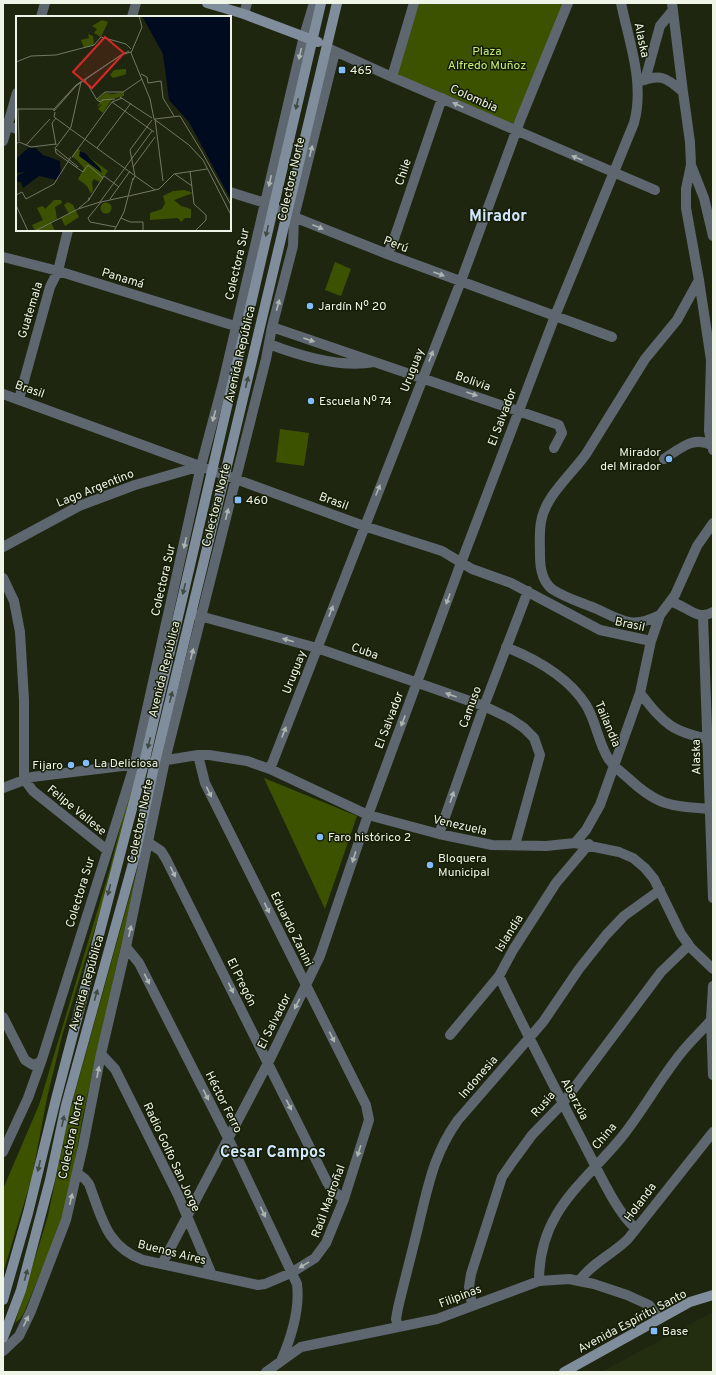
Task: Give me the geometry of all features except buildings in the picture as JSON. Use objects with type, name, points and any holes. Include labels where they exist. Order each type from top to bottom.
[{"type":"street","points":[[40,16],[45,3]]},
{"type":"street","points":[[132,16],[136,3]]},
{"type":"street","points":[[206,3],[244,14],[325,45]]},
{"type":"street","points":[[244,14],[247,3]]},
{"type":"street","points":[[308,38],[314,3]]},
{"type":"street","name":"Avenida República","points":[[3,1300],[28,1213],[211,470],[269,204],[308,38],[322,3]]},
{"type":"street","name":"Avenida República","points":[[3,1338],[23,1283],[50,1180],[66,1105],[135,856],[154,762],[196,615],[225,474],[290,215],[325,45],[337,3]]},
{"type":"street","points":[[392,77],[414,3]]},
{"type":"street","name":"Uruguay","points":[[270,769],[423,377],[516,131],[567,3]]},
{"type":"street","name":"Alaska","points":[[621,3],[641,81]]},
{"type":"street","points":[[641,81],[660,26],[673,7]]},
{"type":"street","points":[[673,7],[690,142],[691,165],[686,189],[686,208],[711,360],[708,410],[712,447]]},
{"type":"street","name":"Colombia","points":[[325,45],[335,52],[655,190]]},
{"type":"street","name":"Colectora Norte","points":[[3,1351],[19,1336],[31,1311],[66,1220],[101,1054],[149,843],[196,615],[236,478],[293,246],[290,215],[335,52]]},
{"type":"street","points":[[641,81],[655,76],[663,77],[672,81],[683,92]]},
{"type":"street","name":"El Salvador","points":[[162,1264],[268,1063],[320,956],[368,815],[418,683],[461,563],[555,316],[634,123],[641,81]]},
{"type":"street","points":[[3,141],[9,126],[16,97]]},
{"type":"street","name":"Chile","points":[[387,254],[392,245],[442,98]]},
{"type":"street","points":[[691,165],[709,199],[713,236]]},
{"type":"street","name":"Perú","points":[[231,192],[269,204],[290,215],[387,254],[612,337]]},
{"type":"street","name":"Colectora Sur","points":[[3,1152],[28,1098],[42,1058],[107,850],[139,763],[201,466],[236,326],[269,204]]},
{"type":"street","name":"Guatemala","points":[[19,399],[50,287],[58,271],[68,231]]},
{"type":"street","name":"Panamá","points":[[3,257],[58,271],[236,326]]},
{"type":"street","points":[[660,615],[646,622],[630,623],[552,589],[543,577],[541,570],[540,523],[547,505],[561,484],[576,470],[645,359],[677,320],[699,280]]},
{"type":"street","name":"Bolivia","points":[[272,327],[423,377],[559,425],[562,433],[554,448]]},
{"type":"street","name":"Bolivia","points":[[269,344],[299,354],[351,364],[376,362]]},
{"type":"street","name":"Brasil","points":[[3,394],[364,526],[442,550],[461,563],[528,591],[600,630],[651,642]]},
{"type":"street","points":[[664,459],[695,441],[705,441],[712,447]]},
{"type":"street","name":"Lago Argentino","points":[[3,547],[79,506],[135,485],[201,466]]},
{"type":"street","points":[[576,843],[586,830],[600,804],[640,693],[651,642],[660,615],[670,602],[697,546],[713,523]]},
{"type":"street","points":[[3,578],[14,602],[20,632],[24,700],[24,779]]},
{"type":"street","name":"Camuso","points":[[439,834],[484,706],[528,591]]},
{"type":"street","points":[[670,602],[679,603],[694,614],[708,614]]},
{"type":"street","name":"Alaska","points":[[708,614],[712,798],[710,809],[713,898]]},
{"type":"street","name":"Cuba","points":[[196,615],[317,648],[484,706],[524,728],[534,738],[540,755],[515,845]]},
{"type":"street","name":"Tailandia","points":[[506,647],[543,665],[566,681],[586,705],[604,749],[614,765],[653,799],[682,807],[710,809]]},
{"type":"street","points":[[640,693],[664,722],[685,733],[711,739]]},
{"type":"street","name":"Venezuela","points":[[3,788],[24,779],[139,763],[198,755],[227,757],[270,769],[368,815],[439,834],[492,845],[546,846],[576,843],[589,844],[619,852],[633,858],[645,868],[660,890],[681,934],[689,945],[713,969]]},
{"type":"street","name":"Eduardo Zanini","points":[[198,755],[205,783],[369,1113]]},
{"type":"street","name":"Felipe Vallese","points":[[24,779],[33,791],[107,850]]},
{"type":"street","name":"El Pregón","points":[[149,843],[161,850],[166,859],[327,1182],[332,1190],[344,1199]]},
{"type":"street","name":"Islandia","points":[[450,1035],[499,976],[513,950],[556,884],[589,844]]},
{"type":"street","name":"Indonesia","points":[[398,1326],[396,1319],[398,1308],[439,1150],[458,1120],[529,1040],[543,1022],[579,969],[606,935],[624,916],[660,890]]},
{"type":"street","name":"Rusia","points":[[472,1305],[469,1287],[471,1274],[502,1177],[532,1136],[562,1103],[661,972],[689,945]]},
{"type":"street","name":"Héctor Ferro","points":[[126,947],[138,962],[228,1138],[297,1284],[298,1295],[287,1346],[281,1361]]},
{"type":"street","name":"Abarzúa","points":[[499,976],[529,1040],[596,1166],[625,1217],[636,1229]]},
{"type":"street","points":[[713,986],[713,1075]]},
{"type":"street","points":[[3,1017],[25,1060],[33,1065],[40,1062],[42,1058]]},
{"type":"street","name":"China","points":[[539,1281],[542,1255],[552,1223],[559,1209],[570,1194],[621,1137],[676,1059],[712,1019]]},
{"type":"street","name":"Radio Golfo San Jorge","points":[[101,1054],[115,1069],[178,1195],[212,1275]]},
{"type":"street","name":"Raúl Madroñal","points":[[212,1275],[258,1285],[265,1284],[291,1273],[316,1258],[322,1251],[344,1199],[369,1120],[369,1113]]},
{"type":"street","name":"Holanda","points":[[580,1280],[591,1268],[618,1249],[636,1229],[713,1132]]},
{"type":"street","name":"Buenos Aires","points":[[77,1173],[85,1179],[88,1184],[109,1232],[117,1245],[129,1255],[143,1260],[212,1275]]},
{"type":"street","name":"Filipinas","points":[[266,1372],[294,1351],[311,1345],[437,1319],[539,1281],[569,1279],[580,1280],[639,1300],[649,1305],[659,1320]]},
{"type":"street","name":"Avenida Espíritu Santo","points":[[564,1372],[690,1302],[713,1295]]},
{"type":"street","points":[[291,1328],[301,1343],[311,1345]]},
{"type":"shaded area","points":[[713,1312],[713,1372],[601,1372]]},
{"type":"green space","name":"Plaza Alfredo Muñoz","points":[[414,3],[566,3],[516,131],[392,77]]},
{"type":"green space","points":[[335,262],[351,269],[341,296],[325,290]]},
{"type":"green space","points":[[280,429],[309,433],[304,466],[276,462]]},
{"type":"green space","points":[[160,771],[142,852],[141,854]]},
{"type":"green space","points":[[136,775],[110,879],[62,1036],[47,1098],[32,1177],[3,1273],[3,1189],[39,1105],[109,872],[133,778]]},
{"type":"green space","points":[[264,778],[357,816],[325,909]]},
{"type":"green space","points":[[141,854],[83,1115],[68,1199],[57,1232],[24,1313],[15,1323],[48,1216],[69,1114]]},
{"type":"place","name":"465","points":[[342,70]]},
{"type":"place","name":"Jardín Nº 20","points":[[310,306]]},
{"type":"place","name":"Escuela Nº 74","points":[[311,401]]},
{"type":"place","name":"Mirador del Mirador","points":[[669,459]]},
{"type":"place","name":"460","points":[[238,500]]},
{"type":"place","name":"La Deliciosa","points":[[86,763]]},
{"type":"place","name":"Fijaro","points":[[71,765]]},
{"type":"place","name":"Faro histórico 2","points":[[320,837]]},
{"type":"place","name":"Bloquera Municipal","points":[[430,865]]},
{"type":"place","name":"Base","points":[[654,1331]]},
{"type":"district","name":"Mirador","points":[[498,215]]},
{"type":"district","name":"Cesar Campos","points":[[273,1151]]}]
